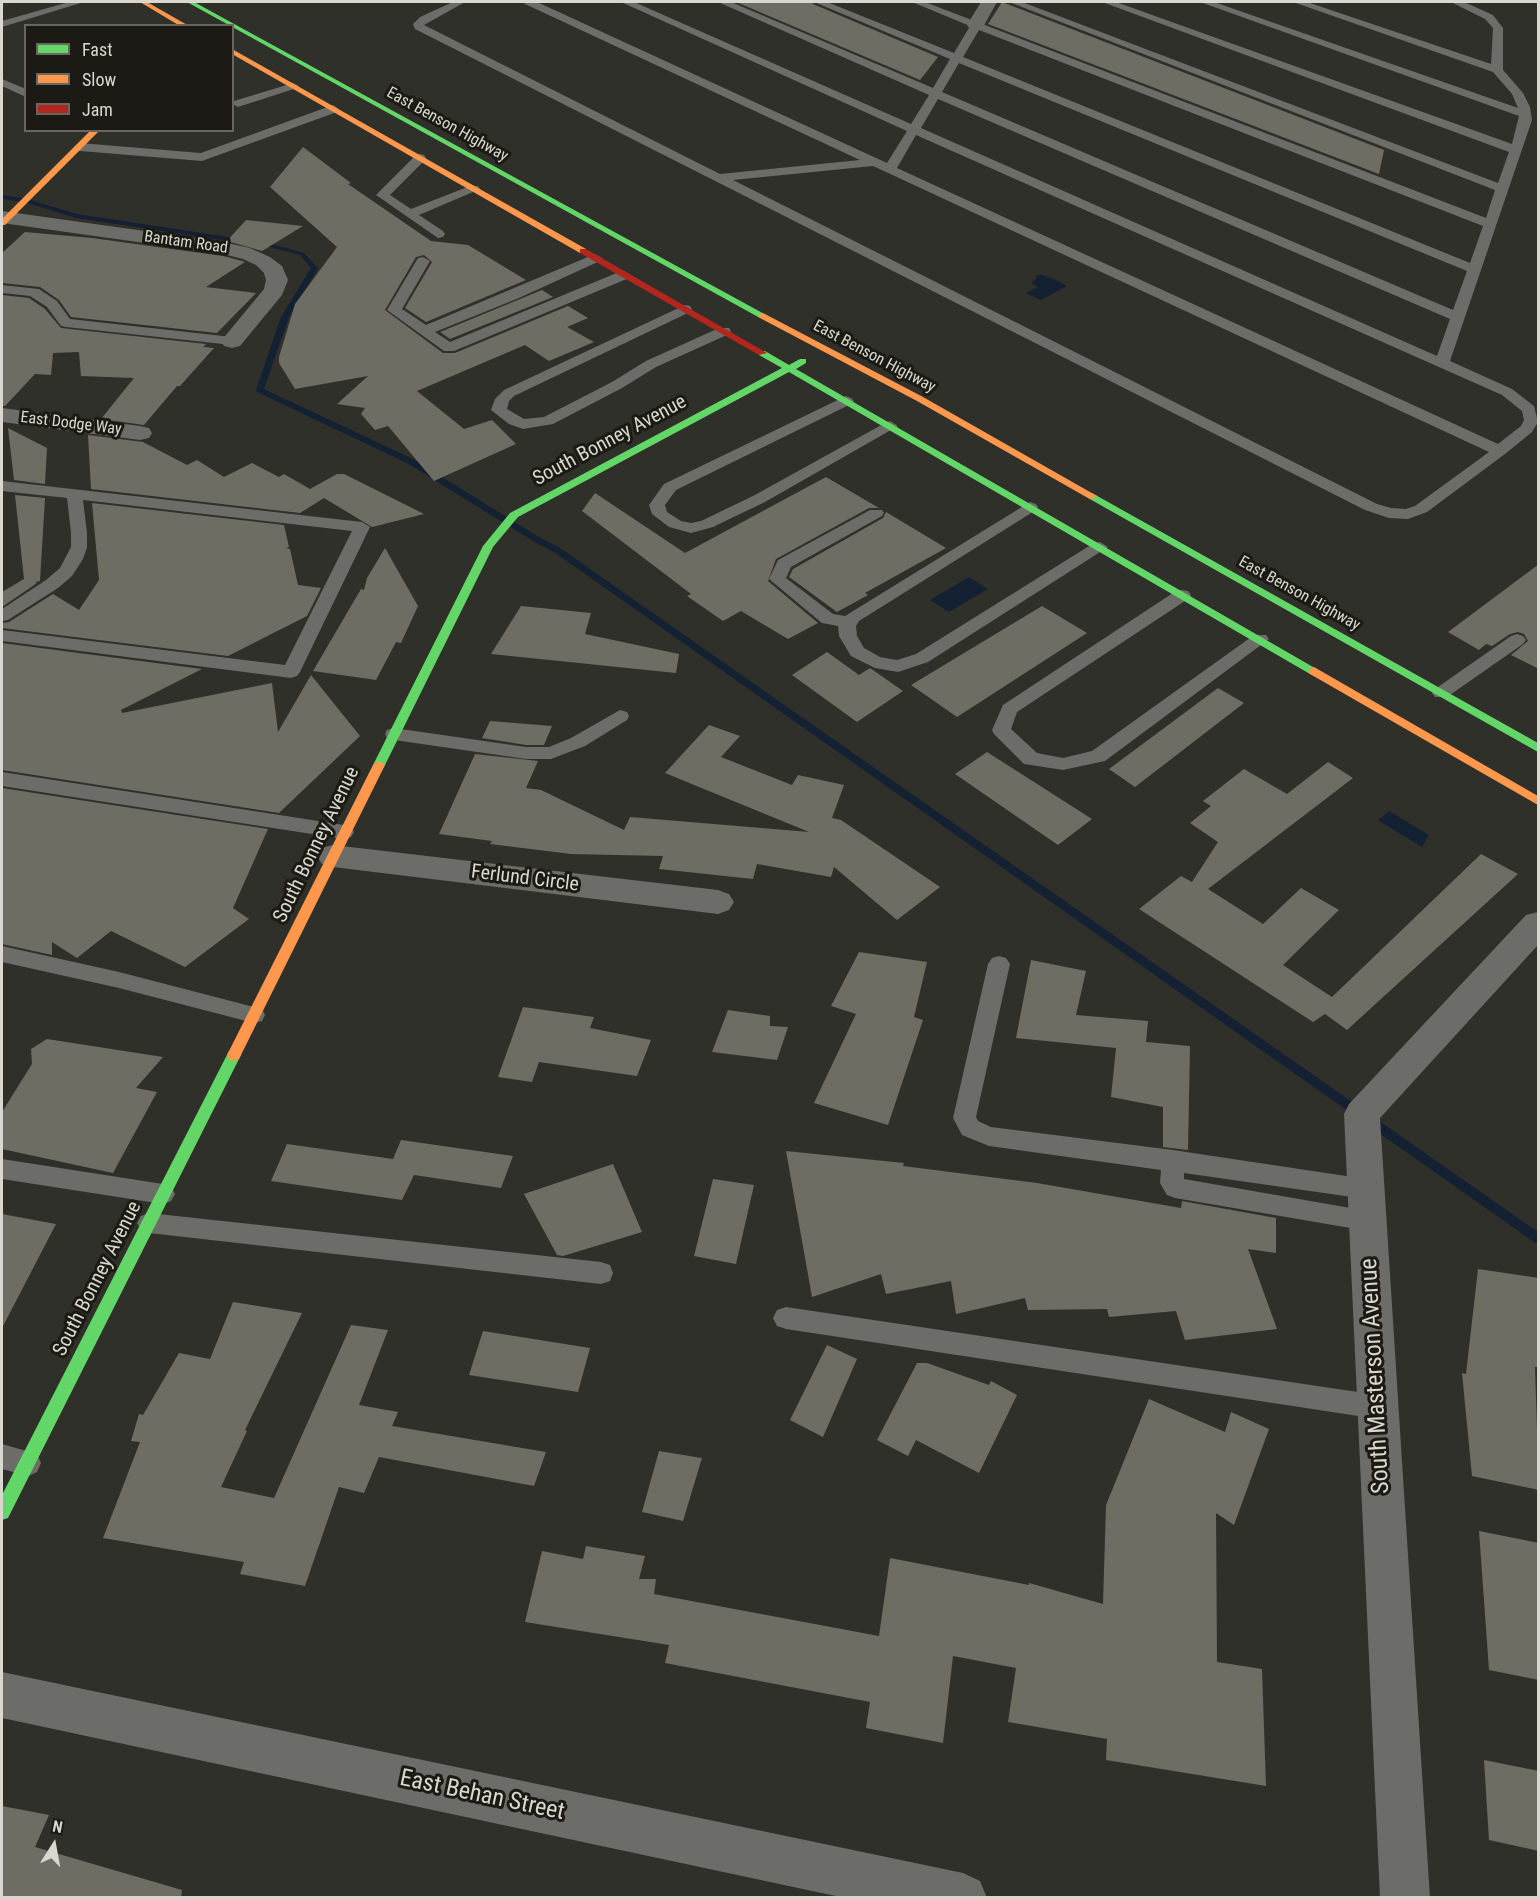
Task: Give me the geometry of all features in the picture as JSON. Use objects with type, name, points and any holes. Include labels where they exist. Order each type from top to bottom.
[{"type":"main road","points":[[143,2],[182,24]]},
{"type":"main road","name":"East Benson Highway","points":[[190,2],[212,21]]},
{"type":"main road","points":[[212,21],[229,4]]},
{"type":"main road","name":"East Benson Highway","points":[[234,32],[344,88],[827,351],[920,399],[1539,748]]},
{"type":"main road","points":[[236,58],[293,86],[724,331],[1539,801]]},
{"type":"main road","points":[[3,220],[94,132]]},
{"type":"main road","name":"South Bonney Avenue","points":[[2,1512],[488,546],[514,515],[788,368],[827,351]]},
{"type":"street","points":[[976,25],[989,2]]},
{"type":"street","name":"Bantam Road","points":[[3,220],[224,248],[250,254],[264,261],[274,271],[277,280],[274,290],[232,341]]},
{"type":"street","name":"East Dodge Way","points":[[2,415],[140,433]]},
{"type":"street","name":"Ferlund Circle","points":[[339,844],[718,902]]},
{"type":"street","name":"South Masterson Avenue","points":[[1405,1898],[1362,1114],[1539,924]]},
{"type":"street","name":"East Behan Street","points":[[2,1695],[963,1898]]},
{"type":"lane","points":[[2,24],[79,2]]},
{"type":"lane","points":[[460,2],[424,19],[418,24],[419,27],[1371,507],[1389,513],[1408,513],[1421,509],[1500,451],[1527,429],[1532,420],[1529,409],[1507,392],[626,2]]},
{"type":"lane","points":[[529,2],[1500,451]]},
{"type":"lane","points":[[723,2],[1459,318]]},
{"type":"lane","points":[[819,2],[1475,270]]},
{"type":"lane","points":[[917,2],[1491,225]]},
{"type":"lane","points":[[1014,2],[1503,189]]},
{"type":"lane","points":[[1107,2],[1516,150]]},
{"type":"lane","points":[[1205,2],[1525,114]]},
{"type":"lane","points":[[1299,2],[1497,70],[1517,93],[1526,120],[1442,363]]},
{"type":"lane","points":[[1456,2],[1479,11],[1495,24],[1500,34],[1497,70]]},
{"type":"lane","points":[[890,169],[976,25]]},
{"type":"lane","points":[[2,82],[24,93]]},
{"type":"lane","points":[[238,103],[293,86]]},
{"type":"lane","points":[[80,147],[202,158],[333,109]]},
{"type":"lane","points":[[420,158],[382,195],[438,234]]},
{"type":"lane","points":[[719,178],[874,162]]},
{"type":"lane","points":[[410,214],[474,189]]},
{"type":"lane","points":[[425,331],[595,258]]},
{"type":"lane","points":[[423,261],[394,310],[448,348],[624,275]]},
{"type":"lane","points":[[2,289],[34,291],[52,304],[66,323],[232,341]]},
{"type":"lane","points":[[685,309],[509,393],[502,399],[499,410],[514,421],[523,424],[548,421],[618,385],[651,364],[724,331]]},
{"type":"lane","points":[[846,401],[670,487],[657,505],[660,514],[675,525],[691,528],[707,524],[759,499],[890,426]]},
{"type":"lane","points":[[2,486],[362,527],[291,672],[2,635]]},
{"type":"lane","points":[[2,616],[52,584],[66,572],[75,559],[79,547],[79,533],[74,494]]},
{"type":"lane","points":[[1030,507],[853,617],[847,625],[848,636],[856,652],[875,662],[898,666],[922,657],[1100,547]]},
{"type":"lane","points":[[850,622],[828,619],[777,579],[784,564],[876,513]]},
{"type":"lane","points":[[1182,595],[1009,709],[1001,730],[1031,759],[1063,764],[1098,756],[1260,639]]},
{"type":"lane","points":[[1441,693],[1517,640]]},
{"type":"lane","points":[[394,734],[526,753],[551,753],[578,742],[620,716]]},
{"type":"lane","points":[[2,779],[339,844]]},
{"type":"lane","points":[[2,954],[119,980],[254,1015]]},
{"type":"lane","points":[[999,964],[964,1118],[970,1128],[988,1136],[1173,1160],[1367,1205]]},
{"type":"lane","points":[[1173,1160],[1172,1183],[1175,1188],[1308,1209],[1367,1205]]},
{"type":"lane","points":[[2,1169],[163,1194]]},
{"type":"lane","points":[[149,1223],[600,1273]]},
{"type":"lane","points":[[786,1318],[1378,1407]]},
{"type":"lane","points":[[2,1457],[28,1463]]},
{"type":"water","points":[[1040,274],[1067,286],[1041,300],[1026,293],[1038,287],[1031,283]]},
{"type":"water","points":[[969,577],[988,589],[949,612],[930,600]]},
{"type":"water","points":[[1389,811],[1429,835],[1422,847],[1378,820]]},
{"type":"building","points":[[736,2],[812,2],[938,57],[920,80]]},
{"type":"building","points":[[1002,2],[1384,150],[1379,174],[988,24]]},
{"type":"building","points":[[303,147],[351,183],[348,184],[431,241],[468,245],[526,280],[426,322],[405,308],[432,262],[424,255],[416,257],[385,310],[443,353],[455,353],[568,306],[588,318],[567,327],[594,342],[549,361],[525,345],[417,391],[464,429],[492,420],[516,444],[434,481],[388,426],[375,430],[361,414],[365,408],[337,404],[368,376],[295,389],[279,363],[279,357],[295,304],[337,247],[270,187]]},
{"type":"building","points":[[246,220],[303,226],[262,251],[227,241]]},
{"type":"building","points":[[25,232],[92,238],[223,256],[242,261],[245,262],[206,287],[256,293],[217,333],[71,317],[59,300],[40,287],[2,283],[2,253]]},
{"type":"building","points":[[542,290],[553,297],[450,339],[440,332]]},
{"type":"building","points":[[2,295],[29,298],[45,309],[61,328],[206,344],[203,347],[214,348],[180,386],[177,386],[144,425],[101,419],[134,378],[81,376],[79,352],[53,353],[51,375],[35,374],[5,406],[2,406]]},
{"type":"building","points":[[8,428],[47,448],[45,484],[14,480]]},
{"type":"building","points":[[88,435],[143,442],[187,465],[197,460],[224,477],[252,463],[279,477],[284,474],[310,489],[337,474],[344,474],[424,514],[372,527],[324,498],[300,513],[91,489]]},
{"type":"building","points":[[826,477],[879,508],[869,508],[776,559],[768,581],[818,623],[788,639],[741,611],[723,621],[687,596],[691,594],[582,511],[595,493],[685,553]]},
{"type":"building","points":[[15,495],[45,498],[40,581],[35,582],[37,583],[2,607],[2,592],[24,579]]},
{"type":"building","points":[[92,503],[284,525],[289,547],[286,548],[290,549],[298,585],[321,588],[307,616],[228,656],[2,628],[2,623],[9,622],[53,594],[79,610],[99,580]]},
{"type":"building","points":[[886,512],[946,548],[865,593],[868,595],[837,612],[789,577],[793,569],[883,518]]},
{"type":"building","points":[[385,548],[418,606],[401,643],[396,642],[376,680],[313,671],[361,589],[364,590],[367,578]]},
{"type":"building","points":[[1539,564],[1539,669],[1511,655],[1528,641],[1524,634],[1518,632],[1510,634],[1492,646],[1486,644],[1479,650],[1448,632]]},
{"type":"building","points":[[521,606],[591,613],[585,634],[679,654],[676,673],[491,654]]},
{"type":"building","points":[[1042,606],[1087,633],[957,717],[911,685]]},
{"type":"building","points":[[2,643],[202,669],[121,710],[122,713],[272,683],[278,732],[311,675],[360,736],[279,813],[2,770]]},
{"type":"building","points":[[827,652],[859,675],[870,668],[903,691],[857,722],[792,675]]},
{"type":"building","points":[[1218,688],[1244,703],[1135,787],[1109,769]]},
{"type":"building","points":[[490,721],[552,726],[544,745],[526,745],[482,738]]},
{"type":"building","points":[[709,725],[740,736],[721,757],[792,785],[798,775],[844,785],[832,818],[841,820],[940,887],[897,920],[834,867],[831,877],[757,864],[753,879],[659,869],[663,856],[571,854],[490,844],[492,841],[439,834],[475,754],[538,761],[526,788],[541,790],[624,830],[630,817],[809,832],[665,773]]},
{"type":"building","points":[[987,752],[1092,819],[1058,845],[955,774]]},
{"type":"building","points":[[1328,762],[1353,778],[1208,889],[1263,924],[1301,888],[1339,910],[1283,965],[1332,997],[1481,854],[1518,874],[1347,1030],[1325,1014],[1313,1022],[1139,909],[1181,876],[1192,882],[1218,842],[1190,823],[1211,806],[1203,801],[1244,769],[1287,794]]},
{"type":"building","points":[[2,788],[268,829],[233,908],[249,919],[185,967],[111,931],[77,958],[52,942],[52,955],[2,944]]},
{"type":"building","points":[[859,952],[927,962],[914,1017],[923,1020],[888,1125],[814,1103],[856,1014],[831,1006]]},
{"type":"building","points":[[1031,960],[1086,971],[1076,1015],[1148,1021],[1146,1042],[1190,1046],[1188,1150],[1163,1147],[1163,1107],[1111,1097],[1116,1048],[1016,1038]]},
{"type":"building","points":[[523,1007],[594,1017],[590,1028],[651,1040],[637,1076],[539,1062],[532,1082],[498,1077]]},
{"type":"building","points":[[728,1010],[770,1016],[770,1026],[788,1027],[777,1060],[712,1052]]},
{"type":"building","points":[[47,1039],[163,1057],[136,1088],[157,1092],[113,1173],[2,1149],[2,1112],[32,1064],[31,1049]]},
{"type":"building","points":[[401,1140],[513,1156],[501,1188],[414,1175],[402,1200],[271,1181],[287,1144],[393,1159]]},
{"type":"building","points":[[786,1151],[904,1163],[903,1166],[1037,1183],[1181,1208],[1182,1201],[1276,1218],[1276,1253],[1248,1249],[1277,1329],[1185,1340],[1176,1311],[1109,1317],[1107,1309],[1028,1310],[1025,1298],[956,1314],[951,1281],[886,1294],[881,1274],[812,1297]]},
{"type":"building","points":[[613,1164],[642,1232],[563,1256],[557,1255],[524,1194]]},
{"type":"building","points":[[713,1179],[754,1185],[736,1264],[694,1256]]},
{"type":"building","points":[[2,1214],[56,1224],[2,1328]]},
{"type":"building","points":[[1478,1269],[1539,1278],[1539,1367],[1535,1367],[1539,1490],[1472,1476],[1462,1373],[1466,1374]]},
{"type":"building","points":[[233,1302],[302,1313],[245,1430],[247,1431],[221,1487],[274,1498],[351,1325],[388,1330],[359,1405],[398,1412],[392,1426],[546,1452],[534,1486],[379,1457],[364,1493],[339,1487],[305,1586],[240,1574],[244,1562],[103,1538],[140,1442],[131,1441],[139,1414],[143,1415],[179,1353],[210,1359]]},
{"type":"building","points":[[483,1331],[590,1348],[578,1392],[469,1375]]},
{"type":"building","points":[[827,1345],[857,1359],[823,1437],[790,1420]]},
{"type":"building","points":[[917,1363],[927,1363],[989,1385],[991,1381],[1017,1395],[979,1473],[916,1440],[908,1456],[877,1440]]},
{"type":"building","points":[[1149,1399],[1225,1432],[1231,1412],[1269,1429],[1234,1525],[1216,1513],[1217,1662],[1262,1669],[1266,1786],[1106,1760],[1107,1739],[1008,1722],[1016,1668],[953,1656],[943,1743],[866,1728],[870,1702],[665,1663],[669,1645],[525,1622],[542,1551],[583,1559],[586,1546],[645,1556],[639,1579],[656,1579],[654,1594],[879,1636],[890,1558],[1029,1585],[1029,1583],[1103,1604],[1106,1505]]},
{"type":"building","points":[[659,1451],[702,1458],[683,1521],[642,1512]]},
{"type":"building","points":[[1479,1531],[1539,1543],[1539,1680],[1489,1670]]},
{"type":"building","points":[[1484,1760],[1539,1771],[1539,1851],[1489,1840]]},
{"type":"building","points":[[2,1806],[49,1815],[35,1847],[182,1890],[181,1898],[2,1898]]},
{"type":"waterway","points":[[2,197],[25,200],[76,216],[242,241]]},
{"type":"waterway","points":[[260,243],[302,254],[315,268],[285,317],[260,390],[410,461],[557,550],[1538,1238]]},
{"type":"traffic: fast","points":[[190,2],[230,24]]},
{"type":"traffic: fast","points":[[234,26],[763,316]]},
{"type":"traffic: fast","points":[[762,353],[1314,671]]},
{"type":"traffic: fast","points":[[379,765],[488,546],[514,515],[803,361]]},
{"type":"traffic: fast","points":[[1092,496],[1538,748]]},
{"type":"traffic: fast","points":[[2,1512],[234,1055]]},
{"type":"traffic: slow","points":[[143,2],[182,24]]},
{"type":"traffic: slow","points":[[234,52],[583,251]]},
{"type":"traffic: slow","points":[[2,223],[94,132]]},
{"type":"traffic: slow","points":[[763,316],[920,399],[1092,496]]},
{"type":"traffic: slow","points":[[1314,671],[1538,801]]},
{"type":"traffic: slow","points":[[234,1055],[379,765]]},
{"type":"traffic: jam","points":[[583,251],[762,353]]}]
